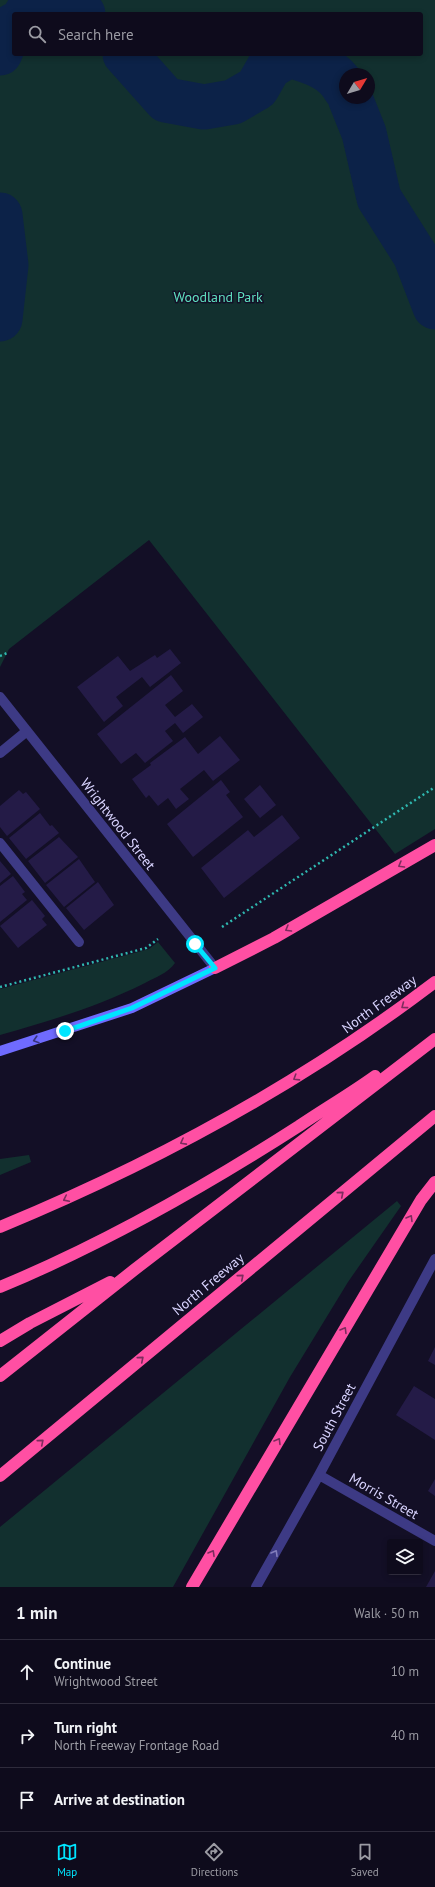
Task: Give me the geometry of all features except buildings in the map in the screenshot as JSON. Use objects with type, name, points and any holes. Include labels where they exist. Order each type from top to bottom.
[{"type":"highway","points":[[215,968],[274,938],[435,845]]},
{"type":"highway","name":"North Freeway","points":[[0,1227],[128,1169],[227,1118],[346,1047],[435,982]]},
{"type":"highway","points":[[0,1287],[72,1254],[196,1188],[298,1126],[372,1078],[435,1034]]},
{"type":"highway","points":[[0,1376],[134,1270],[435,1039]]},
{"type":"highway","name":"North Freeway","points":[[0,1476],[435,1116]]},
{"type":"highway","points":[[192,1587],[417,1207],[435,1182]]},
{"type":"highway","points":[[0,1341],[30,1323],[134,1270]]},
{"type":"main road","points":[[0,1050],[132,1008],[215,968]]},
{"type":"street","name":"Wrightwood Street","points":[[0,697],[215,968]]},
{"type":"street","points":[[0,753],[27,731]]},
{"type":"street","points":[[0,843],[79,942]]},
{"type":"street","name":"South Street","points":[[256,1587],[319,1475],[435,1260]]},
{"type":"street","name":"Morris Street","points":[[319,1475],[435,1542]]},
{"type":"path","points":[[0,656],[7,653]]},
{"type":"path","points":[[222,927],[435,787]]},
{"type":"path","points":[[0,987],[146,948],[158,939]]},
{"type":"green space","name":"Woodland Park","points":[[0,0],[435,0],[435,829],[395,854],[149,540],[9,649],[0,667]]},
{"type":"green space","points":[[158,942],[175,963],[169,970],[128,991],[92,1006],[0,1035],[0,989],[149,949]]},
{"type":"green space","points":[[29,1155],[31,1162],[0,1175],[0,1159]]},
{"type":"green space","points":[[397,1201],[401,1206],[348,1282],[290,1377],[173,1587],[0,1587],[0,1527]]},
{"type":"waterway","points":[[28,12],[37,4],[73,5],[81,12]]},
{"type":"waterway","points":[[0,53],[10,28],[12,26]]},
{"type":"waterway","points":[[127,56],[166,100],[204,107],[233,102],[257,88],[269,67],[287,56]]},
{"type":"waterway","points":[[292,56],[321,66],[328,70],[339,81]]},
{"type":"waterway","points":[[352,104],[364,133],[379,198],[415,255],[435,307]]},
{"type":"waterway","points":[[0,215],[6,265],[0,319]]},
{"type":"route","points":[[65,1031],[132,1008],[215,968],[195,944]]}]
